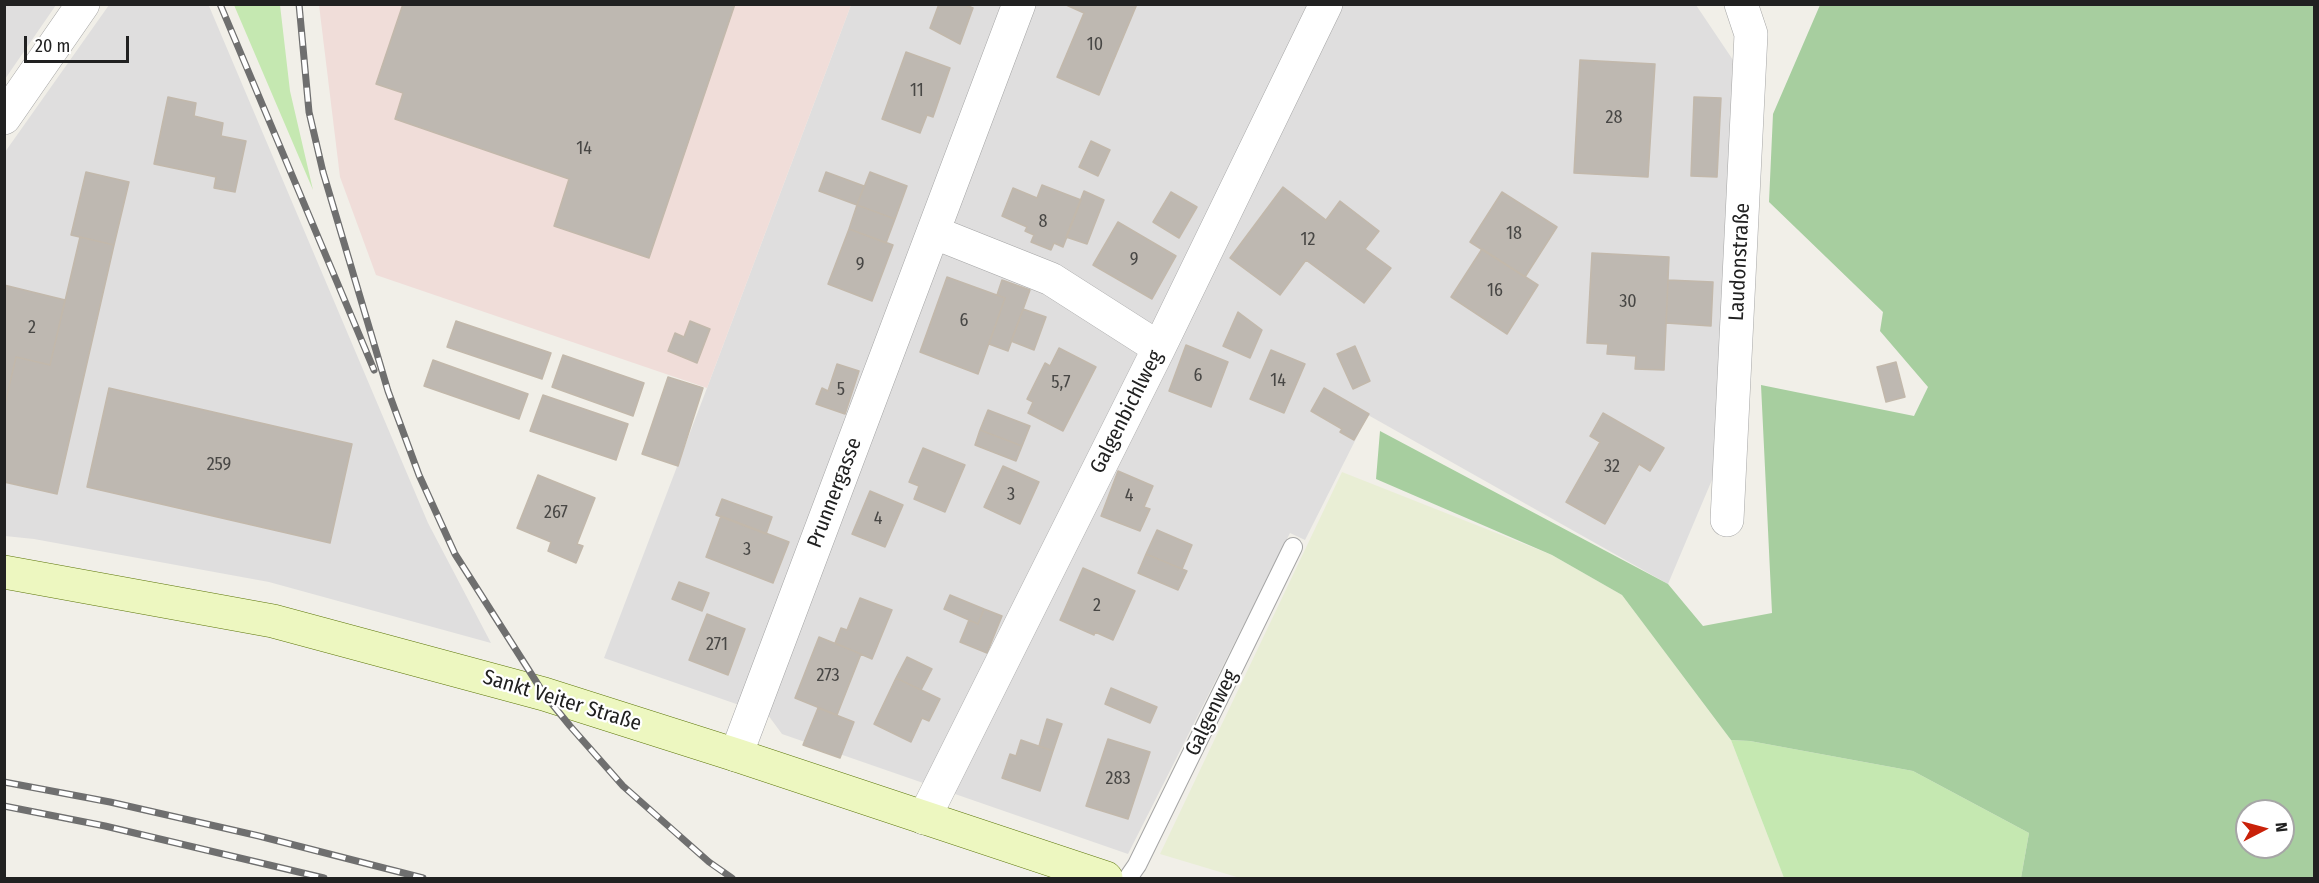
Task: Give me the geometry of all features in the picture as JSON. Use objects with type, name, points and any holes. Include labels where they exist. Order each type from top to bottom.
[{"type":"main road","name":"Sankt Veiter Straße","points":[[4,572],[273,621],[544,694],[736,755],[1106,879]]},
{"type":"street","points":[[4,118],[83,4]]},
{"type":"street","name":"Prunnergasse","points":[[736,755],[1019,4]]},
{"type":"street","name":"Galgenbichlweg","points":[[924,818],[1159,348],[1326,4]]},
{"type":"street","name":"Laudonstraße","points":[[1727,520],[1751,34],[1741,4]]},
{"type":"street","points":[[933,232],[1052,279],[1159,348]]},
{"type":"lane","name":"Galgenweg","points":[[1128,879],[1137,865],[1293,547]]},
{"type":"shaded area","points":[[198,4],[209,6],[428,523],[491,643],[269,582],[34,539],[5,536],[5,152],[109,5]]},
{"type":"shaded area","points":[[4,5],[56,5],[5,79]]},
{"type":"shaded area","points":[[319,5],[851,5],[707,388],[376,275],[340,177]]},
{"type":"shaded area","points":[[851,5],[1696,5],[1733,60],[1717,468],[1668,584],[1368,415],[1305,540],[1290,533],[1128,854],[782,734],[768,715],[604,658]]},
{"type":"green space","points":[[234,5],[280,5],[290,91],[313,190]]},
{"type":"green space","points":[[1820,5],[2314,5],[2314,878],[2021,878],[2029,833],[1913,771],[1750,741],[1731,740],[1622,595],[1552,555],[1376,479],[1380,431],[1668,584],[1703,626],[1772,613],[1761,385],[1914,416],[1928,387],[1880,331],[1883,312],[1769,202],[1773,114]]},
{"type":"green space","points":[[1342,472],[1552,555],[1622,595],[1731,740],[1784,878],[1240,878],[1160,854]]},
{"type":"green space","points":[[1731,740],[1750,741],[1913,771],[2029,833],[2021,878],[1784,878]]},
{"type":"building","points":[[403,4],[735,4],[649,258],[554,226],[569,179],[395,119],[403,93],[376,84]]},
{"type":"building","points":[[939,4],[963,4],[973,8],[960,44],[930,28]]},
{"type":"building","points":[[1064,4],[1137,4],[1099,95],[1057,77],[1084,13]]},
{"type":"building","points":[[906,52],[950,68],[933,117],[927,115],[920,133],[882,119]]},
{"type":"building","points":[[1580,60],[1655,64],[1648,177],[1574,173]]},
{"type":"building","points":[[168,97],[196,103],[194,116],[223,123],[221,136],[246,141],[235,192],[214,188],[216,177],[154,164]]},
{"type":"building","points":[[1694,97],[1721,98],[1717,177],[1691,176]]},
{"type":"building","points":[[1091,141],[1110,150],[1098,176],[1079,167]]},
{"type":"building","points":[[86,172],[129,182],[114,245],[71,235]]},
{"type":"building","points":[[826,172],[864,186],[857,205],[819,191]]},
{"type":"building","points":[[870,172],[907,186],[895,219],[857,205]]},
{"type":"building","points":[[1042,185],[1081,200],[1063,247],[1054,243],[1051,250],[1031,242],[1034,235],[1025,231],[1027,227],[1002,216],[1013,188],[1037,198]]},
{"type":"building","points":[[1283,187],[1326,220],[1340,201],[1379,231],[1365,249],[1391,268],[1364,303],[1306,260],[1280,295],[1230,258]]},
{"type":"building","points":[[1084,191],[1104,200],[1087,244],[1066,237]]},
{"type":"building","points":[[1171,192],[1197,207],[1179,238],[1153,222]]},
{"type":"building","points":[[1502,192],[1557,227],[1525,277],[1470,242]]},
{"type":"building","points":[[857,205],[895,219],[886,243],[849,229]]},
{"type":"building","points":[[1118,222],[1176,256],[1152,299],[1093,265]]},
{"type":"building","points":[[849,229],[893,245],[872,301],[828,284]]},
{"type":"building","points":[[80,237],[114,245],[57,494],[4,482],[4,408],[16,357],[50,365]]},
{"type":"building","points":[[1482,249],[1538,285],[1507,334],[1451,297]]},
{"type":"building","points":[[1592,253],[1669,257],[1664,370],[1635,369],[1636,356],[1607,354],[1608,344],[1587,343]]},
{"type":"building","points":[[947,277],[1005,298],[978,374],[920,352]]},
{"type":"building","points":[[1002,280],[1030,290],[1008,351],[989,344],[1005,298],[997,295]]},
{"type":"building","points":[[1668,280],[1713,282],[1711,326],[1666,323]]},
{"type":"building","points":[[4,285],[65,300],[50,365],[16,357],[4,408]]},
{"type":"building","points":[[1023,309],[1046,317],[1034,350],[1011,341]]},
{"type":"building","points":[[1238,312],[1262,330],[1250,358],[1223,346]]},
{"type":"building","points":[[456,321],[551,353],[542,379],[447,347]]},
{"type":"building","points":[[690,321],[710,329],[697,363],[668,351],[675,333],[684,337]]},
{"type":"building","points":[[1186,345],[1228,362],[1211,407],[1169,391]]},
{"type":"building","points":[[1355,346],[1370,381],[1353,389],[1337,354]]},
{"type":"building","points":[[1059,348],[1096,367],[1063,431],[1028,413],[1033,402],[1027,399],[1045,363],[1050,366]]},
{"type":"building","points":[[1271,350],[1305,364],[1284,413],[1250,399]]},
{"type":"building","points":[[563,355],[644,383],[633,416],[552,387]]},
{"type":"building","points":[[433,360],[528,394],[519,419],[424,386]]},
{"type":"building","points":[[1896,362],[1905,397],[1886,402],[1877,367]]},
{"type":"building","points":[[837,364],[859,371],[845,414],[816,404],[822,388],[828,391]]},
{"type":"building","points":[[668,377],[703,388],[678,466],[642,454]]},
{"type":"building","points":[[109,388],[352,444],[330,543],[87,487]]},
{"type":"building","points":[[1324,388],[1369,414],[1354,440],[1340,432],[1342,429],[1311,411]]},
{"type":"building","points":[[543,395],[628,424],[616,460],[530,431]]},
{"type":"building","points":[[988,410],[1030,426],[1022,446],[980,430]]},
{"type":"building","points":[[1603,413],[1664,448],[1650,471],[1639,464],[1605,524],[1566,502],[1600,442],[1590,436]]},
{"type":"building","points":[[980,430],[1022,446],[1016,461],[975,445]]},
{"type":"building","points":[[923,448],[965,465],[945,512],[914,499],[919,486],[909,482]]},
{"type":"building","points":[[1003,466],[1039,482],[1020,524],[984,507]]},
{"type":"building","points":[[1118,471],[1153,486],[1144,507],[1150,509],[1140,531],[1101,516]]},
{"type":"building","points":[[538,475],[595,498],[577,544],[583,546],[576,563],[548,551],[551,542],[517,528]]},
{"type":"building","points":[[870,491],[903,505],[885,547],[852,534]]},
{"type":"building","points":[[722,499],[772,517],[766,534],[716,515]]},
{"type":"building","points":[[721,516],[789,542],[773,583],[706,557]]},
{"type":"building","points":[[1157,530],[1192,545],[1182,569],[1146,554]]},
{"type":"building","points":[[1146,554],[1187,571],[1178,590],[1138,573]]},
{"type":"building","points":[[1083,568],[1135,591],[1113,640],[1095,632],[1094,635],[1060,620]]},
{"type":"building","points":[[679,582],[709,593],[702,611],[672,599]]},
{"type":"building","points":[[950,595],[984,609],[978,624],[944,609]]},
{"type":"building","points":[[860,598],[892,610],[872,659],[835,643],[841,628],[847,630]]},
{"type":"building","points":[[984,609],[1002,616],[987,653],[960,642],[969,620],[978,624]]},
{"type":"building","points":[[707,614],[745,629],[728,675],[689,660]]},
{"type":"building","points":[[819,637],[861,654],[837,715],[795,698]]},
{"type":"building","points":[[907,657],[932,669],[921,690],[896,678]]},
{"type":"building","points":[[896,678],[940,699],[929,721],[922,718],[911,742],[874,724]]},
{"type":"building","points":[[1111,688],[1157,707],[1150,723],[1105,704]]},
{"type":"building","points":[[818,708],[854,722],[840,758],[803,745]]},
{"type":"building","points":[[1047,719],[1062,724],[1053,751],[1039,746]]},
{"type":"building","points":[[1108,739],[1150,752],[1128,819],[1086,806]]},
{"type":"building","points":[[1021,740],[1053,751],[1040,791],[1002,778],[1010,754],[1016,756]]},
{"type":"railway","points":[[220,4],[374,370]]},
{"type":"railway","points":[[299,4],[309,112],[323,172],[388,391],[419,475],[455,554],[544,694],[570,726],[623,786],[709,862],[732,878]]},
{"type":"railway","points":[[4,782],[110,802],[259,836],[423,878]]},
{"type":"railway","points":[[4,806],[105,826],[324,878]]}]
